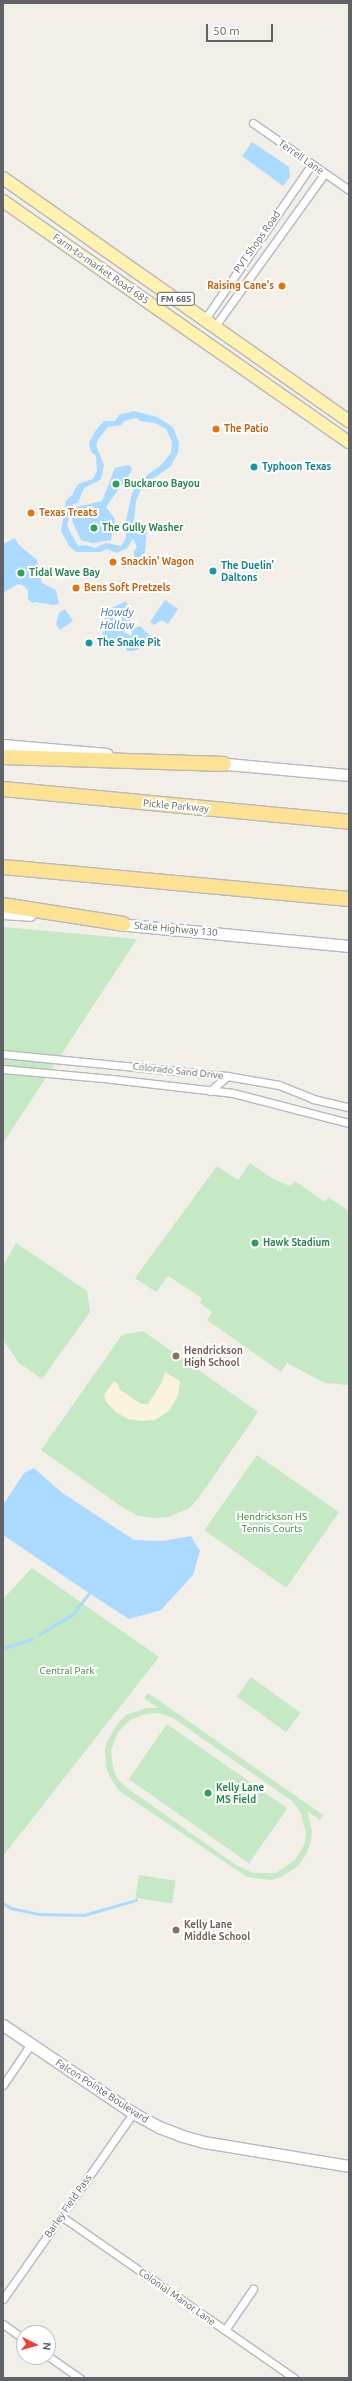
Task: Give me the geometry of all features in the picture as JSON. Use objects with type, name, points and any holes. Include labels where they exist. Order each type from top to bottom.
[{"type":"highway","points":[[3,757],[224,764]]},
{"type":"highway","name":"Pickle Parkway","points":[[3,789],[349,822]]},
{"type":"highway","points":[[3,867],[349,899]]},
{"type":"highway","points":[[3,905],[124,924]]},
{"type":"main road","name":"FM 685","points":[[3,178],[349,421]]},
{"type":"main road","name":"Farm-to-market Road 685","points":[[3,201],[349,442]]},
{"type":"main road","points":[[3,745],[312,773],[349,775]]},
{"type":"main road","name":"State Highway 130","points":[[3,913],[349,946]]},
{"type":"main road","name":"Falcon Pointe Boulevard","points":[[3,2025],[133,2113],[182,2136],[253,2151],[349,2166]]},
{"type":"street","name":"Terrell Lane","points":[[253,123],[349,190]]},
{"type":"street","name":"PVT Shops Road","points":[[205,319],[229,282],[312,164]]},
{"type":"street","name":"PVT Shops Road","points":[[215,326],[325,173]]},
{"type":"street","name":"PVT Shops Road","points":[[286,202],[296,212]]},
{"type":"street","name":"PVT Shops Road","points":[[229,282],[240,291]]},
{"type":"street","name":"Colorado Sand Drive","points":[[3,1054],[228,1076],[279,1085],[313,1099],[349,1107]]},
{"type":"street","name":"Colorado Sand Drive","points":[[3,1069],[112,1078],[210,1091],[270,1101],[349,1123]]},
{"type":"street","points":[[210,1091],[228,1076]]},
{"type":"street","points":[[3,2085],[31,2044]]},
{"type":"street","name":"Barley Field Pass","points":[[3,2299],[133,2113]]},
{"type":"street","name":"Colonial Manor Lane","points":[[61,2216],[294,2378]]},
{"type":"street","points":[[225,2330],[253,2289]]},
{"type":"street","points":[[3,2324],[16,2333]]},
{"type":"street","points":[[56,2362],[80,2378]]},
{"type":"green space","points":[[3,927],[137,939],[3,1143]]},
{"type":"green space","name":"Hawk Stadium","points":[[250,1163],[273,1179],[290,1186],[295,1181],[325,1202],[328,1197],[349,1211],[349,1385],[325,1383],[287,1363],[281,1372],[207,1320],[212,1312],[200,1303],[202,1298],[168,1276],[156,1292],[135,1278],[217,1166],[238,1180]]},
{"type":"green space","points":[[16,1243],[87,1291],[90,1312],[42,1379],[19,1363],[3,1340],[3,1266]]},
{"type":"green space","points":[[143,1331],[258,1412],[200,1496],[190,1508],[168,1517],[153,1518],[139,1516],[125,1509],[41,1450],[122,1335]]},
{"type":"green space","name":"Hendrickson HS Tennis Courts","points":[[257,1455],[339,1512],[286,1588],[204,1530]]},
{"type":"green space","name":"Central Park","points":[[32,1568],[159,1657],[3,1856],[3,1599]]},
{"type":"green space","points":[[251,1677],[300,1713],[286,1732],[237,1696]]},
{"type":"green space","points":[[148,1693],[323,1815],[320,1820],[307,1811],[312,1831],[311,1840],[307,1853],[297,1867],[281,1877],[271,1880],[247,1877],[118,1790],[106,1767],[105,1750],[107,1742],[117,1724],[126,1715],[147,1708],[158,1708],[144,1698]],"holes":[[[159,1713],[173,1718],[292,1801],[301,1813],[306,1834],[305,1844],[295,1860],[276,1873],[253,1873],[236,1865],[126,1787],[117,1778],[113,1768],[111,1751],[118,1732],[130,1720],[146,1714]]]},
{"type":"green space","name":"Kelly Lane MS Field","points":[[167,1724],[287,1808],[249,1863],[129,1779]]},
{"type":"green space","points":[[139,1875],[176,1881],[172,1904],[135,1898]]},
{"type":"sand","points":[[165,1372],[180,1381],[178,1395],[170,1410],[155,1420],[142,1421],[128,1419],[117,1413],[106,1402],[104,1395],[114,1381],[118,1384],[119,1389],[141,1404],[148,1404],[162,1382]]},
{"type":"water","points":[[252,142],[289,167],[290,177],[283,186],[242,156]]},
{"type":"water","points":[[134,411],[157,417],[173,427],[179,443],[178,453],[170,467],[142,486],[136,501],[133,530],[135,533],[140,527],[147,528],[145,552],[143,556],[134,558],[134,551],[137,547],[133,539],[127,548],[117,553],[107,549],[100,552],[76,552],[70,547],[61,531],[66,501],[72,495],[78,484],[93,479],[97,471],[96,456],[91,452],[89,443],[96,430],[104,421],[115,421],[119,415]],"holes":[[[137,418],[140,421],[155,423],[166,429],[172,442],[171,453],[160,466],[136,483],[136,487],[132,493],[126,521],[126,538],[121,546],[106,543],[95,548],[86,545],[78,546],[67,526],[73,504],[78,503],[84,488],[100,480],[102,475],[104,465],[96,445],[99,438],[108,427],[122,425],[124,421]]]},
{"type":"water","name":"The Gully Washer","points":[[129,465],[132,468],[131,472],[106,507],[115,519],[111,540],[93,543],[81,540],[72,521],[73,511],[76,507],[102,501],[115,468]]},
{"type":"water","name":"Tidal Wave Bay","points":[[15,538],[18,544],[37,560],[42,583],[56,590],[59,604],[53,605],[36,602],[32,603],[28,599],[28,591],[24,586],[18,584],[3,593],[3,544]]},
{"type":"water","points":[[165,600],[178,609],[168,624],[162,620],[154,625],[150,622]]},
{"type":"water","name":"Howdy Hollow","points":[[126,601],[133,614],[124,632],[131,636],[133,629],[140,626],[150,636],[147,647],[141,644],[139,649],[127,651],[125,642],[119,638],[113,642],[102,634],[105,625],[103,609],[114,607]]},
{"type":"water","points":[[65,609],[73,621],[60,630],[56,624],[59,613]]},
{"type":"water","points":[[34,1468],[61,1492],[134,1540],[163,1541],[191,1536],[200,1551],[193,1575],[161,1610],[129,1619],[95,1597],[3,1535],[3,1505],[24,1473]]},
{"type":"waterway","points":[[40,1634],[72,1615],[91,1591]]},
{"type":"waterway","points":[[3,1648],[32,1639]]},
{"type":"waterway","points":[[3,1903],[11,1908],[39,1914],[84,1915],[136,1900]]},
{"type":"place","name":"Raising Cane's","points":[[282,286]]},
{"type":"place","name":"The Patio","points":[[216,429]]},
{"type":"place","name":"Typhoon Texas","points":[[254,467]]},
{"type":"place","name":"Buckaroo Bayou","points":[[116,484]]},
{"type":"place","name":"Texas Treats","points":[[31,513]]},
{"type":"place","name":"The Gully Washer","points":[[94,528]]},
{"type":"place","name":"Snackin' Wagon","points":[[113,562]]},
{"type":"place","name":"The Duelin’ Daltons","points":[[213,571]]},
{"type":"place","name":"Tidal Wave Bay","points":[[21,573]]},
{"type":"place","name":"Bens Soft Pretzels","points":[[76,588]]},
{"type":"place","name":"The Snake Pit","points":[[89,643]]},
{"type":"place","name":"Hawk Stadium","points":[[255,1243]]},
{"type":"place","name":"Hendrickson High School","points":[[176,1356]]},
{"type":"place","name":"Kelly Lane MS Field","points":[[208,1793]]},
{"type":"place","name":"Kelly Lane Middle School","points":[[176,1930]]}]
